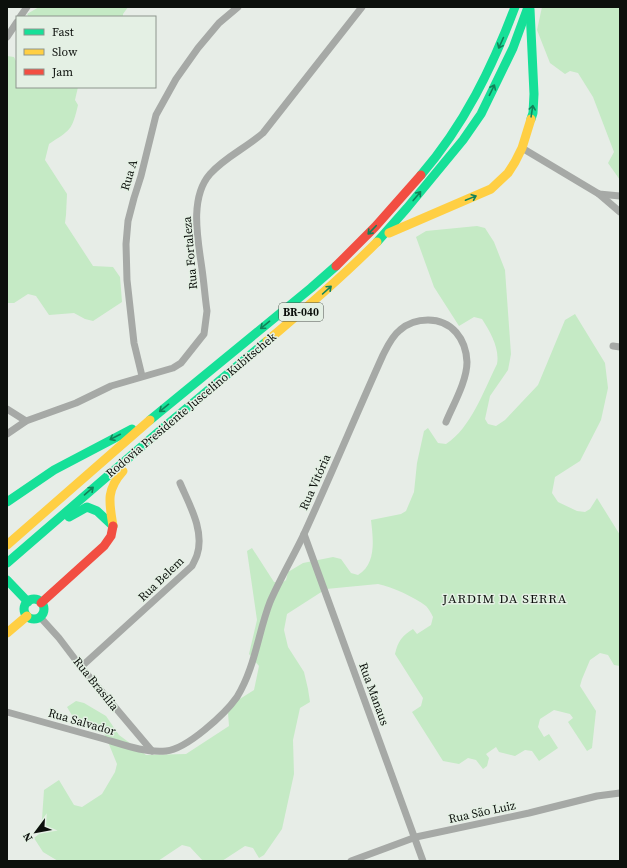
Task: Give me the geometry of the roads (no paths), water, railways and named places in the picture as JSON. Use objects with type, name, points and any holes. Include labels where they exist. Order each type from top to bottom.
[{"type":"main road","name":"Rodovia Presidente Juscelino Kubitschek","points":[[7,545],[150,420],[310,288],[342,260],[375,227],[424,171],[454,133],[470,107],[502,42],[515,7]]},
{"type":"main road","name":"Rodovia Presidente Juscelino Kubitschek","points":[[7,563],[162,429],[318,298],[350,269],[383,235],[459,146],[481,114],[513,48],[529,7]]},
{"type":"main road","points":[[383,235],[491,189],[508,173],[522,148],[533,113],[534,94],[529,7]]},
{"type":"main road","points":[[7,502],[54,470],[150,420]]},
{"type":"main road","points":[[41,603],[109,542],[113,526],[109,502],[112,483],[162,429]]},
{"type":"main road","points":[[7,563],[81,509],[87,507],[97,511],[113,526]]},
{"type":"main road","points":[[7,580],[28,602]]},
{"type":"main road","points":[[36,600],[41,603],[43,606],[43,612],[40,617],[35,619],[27,616],[24,610],[28,602],[36,600]]},
{"type":"main road","points":[[7,633],[27,616]]},
{"type":"street","points":[[21,16],[27,7]]},
{"type":"street","name":"Rua A","points":[[142,376],[134,343],[127,280],[126,244],[128,221],[156,115],[176,80],[198,48],[219,23],[238,7]]},
{"type":"street","name":"Rua Fortaleza","points":[[7,434],[26,421],[76,402],[111,386],[173,368],[181,364],[204,334],[207,311],[197,234],[197,212],[200,192],[204,183],[210,175],[227,159],[252,143],[263,133],[362,7]]},
{"type":"street","points":[[7,37],[16,24]]},
{"type":"street","points":[[522,148],[599,194],[620,212]]},
{"type":"street","points":[[599,194],[620,196]]},
{"type":"street","name":"Rua Vitória","points":[[152,751],[166,751],[179,748],[191,741],[226,710],[236,697],[252,661],[271,600],[304,534],[383,355],[391,340],[399,330],[411,323],[422,320],[432,320],[445,323],[452,327],[463,341],[467,364],[465,376],[446,422]]},
{"type":"street","points":[[7,409],[26,421]]},
{"type":"street","name":"Rua Belem","points":[[81,667],[192,566],[198,554],[199,544],[196,523],[180,483]]},
{"type":"street","name":"Rua Manaus","points":[[304,534],[416,837],[423,861]]},
{"type":"street","name":"Rua Brasília","points":[[40,617],[152,751]]},
{"type":"street","name":"Rua Salvador","points":[[7,712],[129,747],[152,751]]},
{"type":"street","name":"Rua São Luiz","points":[[351,861],[416,837],[529,813],[597,796],[620,793]]},
{"type":"district","name":"JARDIM DA SERRA","points":[[505,598]]}]
